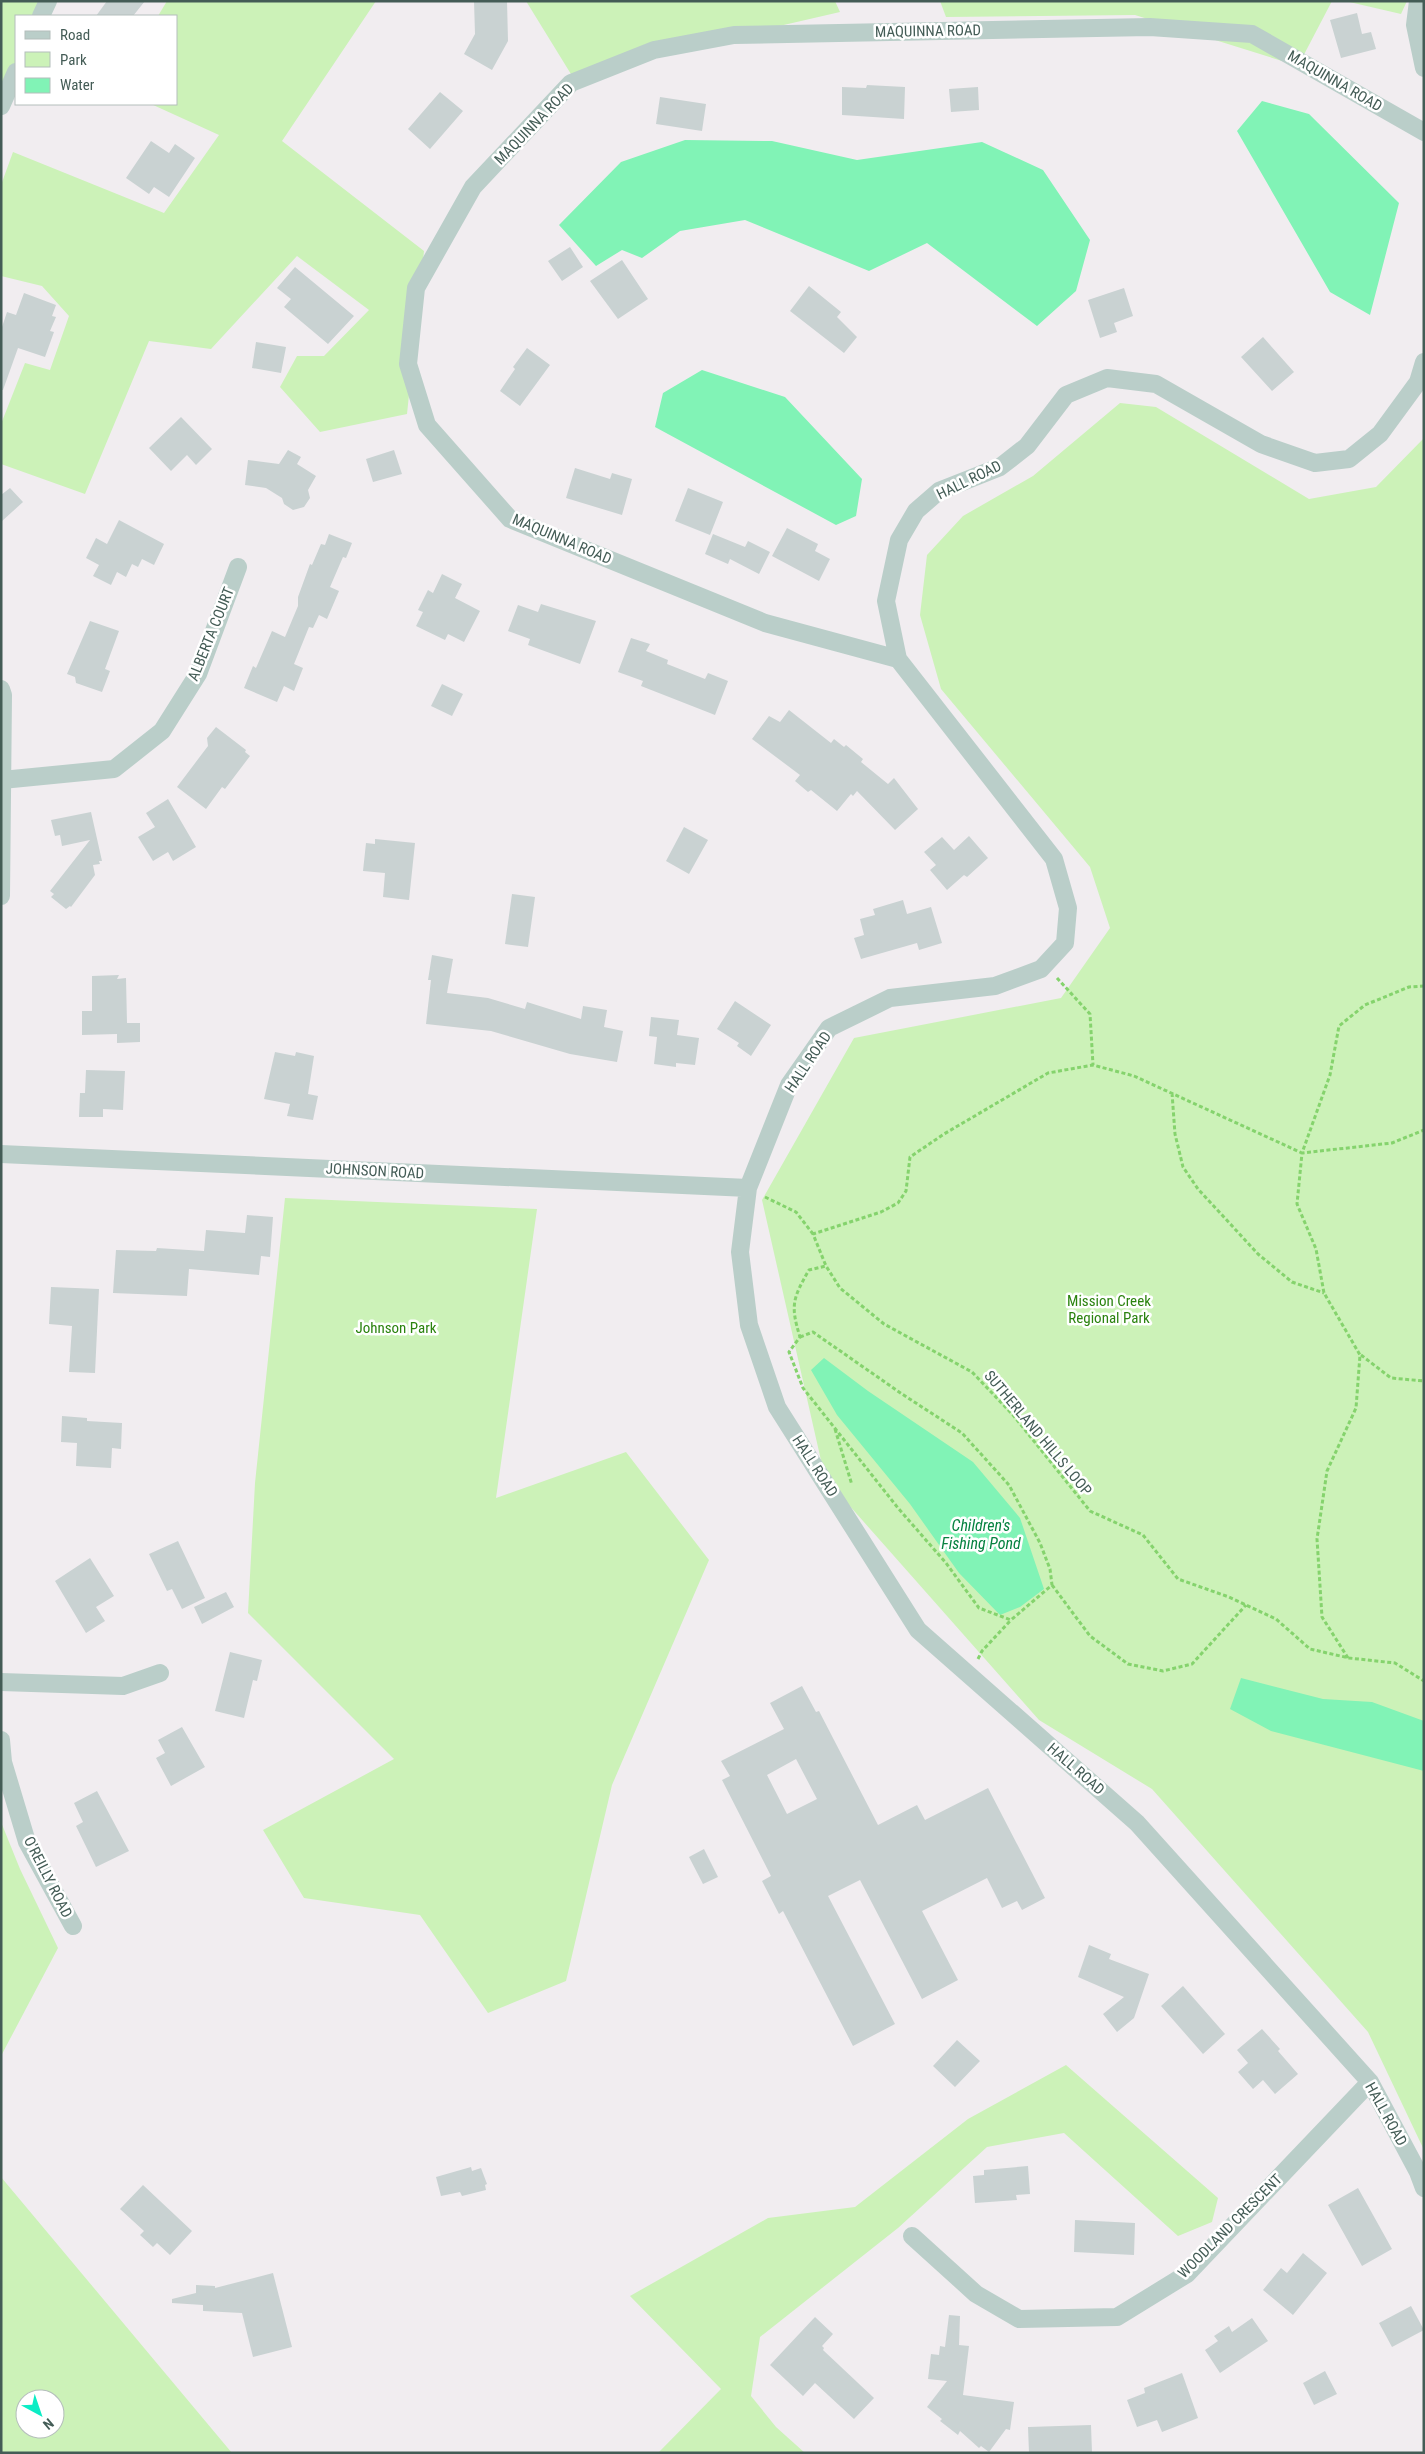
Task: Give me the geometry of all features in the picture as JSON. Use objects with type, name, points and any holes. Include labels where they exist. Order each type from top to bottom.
[{"type":"street","points":[[41,15],[48,1]]},
{"type":"street","points":[[1418,1],[1415,25],[1424,68]]},
{"type":"street","name":"MAQUINNA ROAD","points":[[898,658],[764,623],[510,519],[427,425],[408,364],[416,288],[474,187],[570,83],[654,50],[734,35],[1150,27],[1252,34],[1424,132]]},
{"type":"street","points":[[1,106],[15,74]]},
{"type":"street","name":"HALL ROAD","points":[[1424,362],[1418,382],[1380,434],[1349,459],[1315,463],[1261,444],[1156,384],[1107,378],[1066,395],[1027,446],[1000,467],[939,491],[916,511],[899,540],[886,601],[898,658],[1054,859],[1068,908],[1065,943],[1044,966],[995,986],[890,998],[829,1028],[789,1085],[748,1188],[740,1252],[749,1325],[777,1407],[918,1630],[1137,1823],[1370,2082],[1418,2172],[1424,2188]]},
{"type":"street","name":"ALBERTA COURT","points":[[2,780],[114,769],[162,731],[198,674],[238,567]]},
{"type":"street","points":[[1,689],[3,696],[1,896]]},
{"type":"street","name":"JOHNSON ROAD","points":[[1,1154],[748,1188]]},
{"type":"street","points":[[1,1682],[124,1686],[160,1673]]},
{"type":"street","name":"O'REILLY ROAD","points":[[1,1740],[3,1762],[27,1842],[73,1926]]},
{"type":"street","name":"WOODLAND CRESCENT","points":[[912,2236],[976,2294],[1019,2319],[1117,2317],[1187,2274],[1370,2082]]},
{"type":"path","points":[[1044,966],[1090,1014],[1094,1065]]},
{"type":"path","points":[[1424,986],[1409,987],[1365,1004],[1339,1026],[1330,1075],[1302,1153],[1297,1204],[1316,1249],[1324,1294],[1360,1355],[1391,1378],[1424,1381]]},
{"type":"path","points":[[812,1234],[881,1212],[898,1203],[906,1191],[910,1157],[944,1134],[1048,1074],[1094,1065],[1134,1076],[1302,1153],[1392,1143],[1424,1130]]},
{"type":"path","points":[[1172,1093],[1174,1134],[1183,1167],[1198,1189],[1258,1254],[1292,1282],[1324,1294]]},
{"type":"path","name":"SUTHERLAND HILLS LOOP","points":[[748,1188],[796,1212],[812,1234],[826,1266],[840,1288],[884,1324],[972,1372],[1013,1415],[1090,1511],[1143,1534],[1178,1579],[1246,1604],[1276,1620],[1310,1648],[1348,1658],[1395,1663],[1424,1681]]},
{"type":"path","points":[[800,1337],[795,1320],[795,1295],[809,1270],[826,1266]]},
{"type":"path","points":[[1011,1620],[979,1608],[946,1563],[803,1388],[789,1352],[800,1337],[813,1332],[962,1433],[1010,1485],[1040,1543],[1050,1569],[1052,1586],[1090,1636],[1128,1664],[1163,1671],[1192,1664],[1246,1604]]},
{"type":"path","points":[[1348,1658],[1322,1617],[1316,1539],[1328,1471],[1356,1408],[1360,1355]]},
{"type":"path","points":[[834,1426],[852,1485]]},
{"type":"path","points":[[972,1677],[982,1651],[1011,1620],[1052,1586]]},
{"type":"green space","points":[[1,1],[46,1],[40,15],[15,15],[15,72],[1,87]]},
{"type":"green space","points":[[167,1],[376,1],[282,141],[424,251],[407,414],[320,432],[280,387],[297,356],[324,356],[369,310],[297,256],[211,349],[149,341],[85,494],[1,464],[1,424],[25,363],[50,370],[69,316],[42,286],[1,276],[1,185],[13,152],[164,213],[219,135],[153,105],[178,105],[178,15],[159,15]]},
{"type":"green space","points":[[526,1],[835,1],[840,12],[744,34],[574,79]]},
{"type":"green space","points":[[940,1],[1332,1],[1298,66],[1135,15],[946,17]]},
{"type":"green space","points":[[1345,1],[1407,1],[1401,14]]},
{"type":"green space","name":"Mission Creek Regional Park","points":[[1120,403],[1156,407],[1309,499],[1376,487],[1424,438],[1424,2150],[1368,2032],[1152,1789],[1039,1720],[825,1478],[762,1200],[854,1038],[1061,998],[1110,928],[1090,867],[941,689],[920,615],[927,555],[963,516],[1033,476]]},
{"type":"green space","name":"Johnson Park","points":[[285,1198],[537,1209],[496,1498],[626,1452],[709,1560],[612,1785],[566,1981],[488,2013],[420,1915],[304,1898],[263,1830],[394,1759],[248,1613],[255,1483]]},
{"type":"green space","points":[[1,1822],[20,1869],[58,1948],[1,2056]]},
{"type":"green space","points":[[1066,2065],[1218,2198],[1212,2222],[1178,2236],[1064,2133],[987,2147],[898,2228],[760,2337],[751,2396],[776,2427],[805,2453],[658,2453],[721,2389],[630,2296],[768,2218],[855,2207],[968,2119]]},
{"type":"green space","points":[[1,2177],[232,2453],[1,2453]]},
{"type":"water","points":[[1262,101],[1309,114],[1399,203],[1370,315],[1330,292],[1237,131]]},
{"type":"water","points":[[685,140],[772,141],[857,160],[982,142],[1043,170],[1090,240],[1076,291],[1037,326],[927,243],[869,271],[745,220],[680,231],[642,258],[622,250],[596,266],[559,225],[621,162]]},
{"type":"water","points":[[702,370],[785,397],[862,479],[856,516],[836,525],[655,427],[663,393]]},
{"type":"water","name":"Children's Fishing Pond","points":[[824,1358],[868,1391],[973,1462],[1020,1518],[1044,1589],[1020,1607],[1000,1615],[959,1573],[910,1504],[837,1415],[811,1370]]},
{"type":"water","points":[[1241,1678],[1323,1699],[1372,1702],[1424,1721],[1424,1771],[1271,1731],[1230,1709]]},
{"type":"building","points":[[107,1],[145,1],[134,15],[97,15]]},
{"type":"building","points":[[474,1],[507,1],[508,41],[492,70],[464,54],[475,34]]},
{"type":"building","points":[[1357,13],[1362,34],[1371,32],[1376,49],[1341,58],[1330,20]]},
{"type":"building","points":[[867,85],[905,87],[904,119],[842,115],[842,87],[866,88]]},
{"type":"building","points":[[978,87],[979,110],[951,112],[949,89]]},
{"type":"building","points":[[440,92],[463,111],[430,149],[408,129]]},
{"type":"building","points":[[660,97],[706,104],[702,131],[656,124]]},
{"type":"building","points":[[151,141],[169,153],[175,144],[195,158],[169,197],[154,187],[149,194],[126,178]]},
{"type":"building","points":[[570,247],[583,267],[562,281],[548,261]]},
{"type":"building","points":[[622,260],[648,299],[618,319],[590,281]]},
{"type":"building","points":[[295,267],[354,316],[328,344],[284,307],[291,299],[277,288]]},
{"type":"building","points":[[809,286],[841,312],[837,317],[857,337],[844,353],[790,311]]},
{"type":"building","points":[[1124,288],[1133,316],[1114,323],[1117,332],[1100,338],[1088,300]]},
{"type":"building","points":[[24,293],[56,305],[52,316],[56,317],[50,331],[54,332],[45,357],[18,348],[3,390],[1,390],[1,330],[7,312],[16,315]]},
{"type":"building","points":[[1263,337],[1294,372],[1272,391],[1241,357]]},
{"type":"building","points":[[256,342],[286,347],[281,373],[252,368]]},
{"type":"building","points":[[527,348],[550,365],[520,406],[500,391],[515,369],[513,367]]},
{"type":"building","points":[[181,417],[212,449],[196,465],[187,455],[171,471],[149,448]]},
{"type":"building","points":[[288,450],[301,457],[297,464],[316,476],[308,490],[310,498],[304,507],[293,510],[284,504],[282,498],[266,488],[245,485],[248,460],[279,464]]},
{"type":"building","points":[[394,450],[402,474],[373,482],[366,459]]},
{"type":"building","points":[[575,468],[610,479],[612,473],[632,479],[622,515],[566,498]]},
{"type":"building","points":[[10,488],[23,502],[1,522],[1,495]]},
{"type":"building","points":[[688,488],[723,502],[710,535],[675,521]]},
{"type":"building","points":[[119,520],[164,544],[154,565],[142,559],[138,567],[132,564],[126,577],[117,572],[111,585],[93,576],[99,565],[86,558],[96,538],[107,544]]},
{"type":"building","points":[[787,528],[818,544],[815,551],[830,559],[819,581],[772,556]]},
{"type":"building","points":[[329,534],[352,543],[346,558],[343,557],[330,587],[339,591],[327,619],[319,615],[313,628],[309,627],[294,664],[303,668],[294,691],[284,686],[277,702],[244,688],[253,666],[256,668],[272,631],[285,637],[298,606],[298,597],[310,564],[312,565],[321,544],[325,545]]},
{"type":"building","points":[[713,534],[745,547],[748,541],[770,552],[759,574],[730,559],[728,564],[705,554]]},
{"type":"building","points":[[442,574],[462,584],[455,598],[480,611],[464,642],[448,634],[445,640],[416,626],[423,612],[418,610],[428,590],[433,593]]},
{"type":"building","points":[[541,604],[596,621],[580,664],[528,645],[530,639],[508,631],[518,605],[538,612]]},
{"type":"building","points":[[90,621],[119,631],[105,669],[110,671],[102,692],[76,683],[75,677],[67,674]]},
{"type":"building","points":[[631,638],[650,644],[646,651],[668,660],[667,664],[705,679],[708,673],[728,681],[715,715],[641,686],[643,681],[618,672]]},
{"type":"building","points":[[442,684],[463,694],[452,716],[431,706]]},
{"type":"building","points":[[789,710],[831,743],[834,739],[844,747],[846,745],[863,759],[861,762],[888,784],[894,778],[918,809],[895,830],[857,791],[853,796],[851,794],[837,811],[811,790],[808,792],[795,781],[800,775],[752,739],[769,716],[780,722]]},
{"type":"building","points":[[216,727],[246,750],[245,752],[250,756],[225,789],[222,787],[206,809],[177,787],[208,746],[207,738]]},
{"type":"building","points":[[168,799],[196,847],[173,861],[168,852],[153,861],[138,837],[155,827],[146,813]]},
{"type":"building","points":[[91,812],[102,861],[99,861],[100,864],[93,865],[95,875],[71,907],[66,909],[51,897],[54,894],[50,891],[90,840],[62,846],[60,835],[55,836],[51,820]]},
{"type":"building","points":[[684,827],[708,840],[689,874],[666,861]]},
{"type":"building","points":[[969,836],[988,858],[967,877],[964,875],[947,890],[930,870],[936,865],[924,852],[942,837],[954,850]]},
{"type":"building","points":[[375,839],[415,843],[409,900],[383,897],[385,873],[363,871],[366,843],[375,844]]},
{"type":"building","points":[[512,894],[535,897],[528,947],[505,944]]},
{"type":"building","points":[[903,900],[907,914],[931,907],[942,943],[919,950],[917,943],[861,959],[854,938],[864,935],[860,919],[875,915],[873,909]]},
{"type":"building","points":[[432,955],[453,959],[447,993],[488,998],[525,1009],[527,1002],[581,1019],[583,1006],[607,1010],[604,1027],[623,1031],[617,1062],[570,1054],[491,1031],[426,1024],[431,980],[428,980]]},
{"type":"building","points":[[119,975],[117,979],[126,978],[127,1023],[140,1023],[140,1042],[117,1043],[117,1034],[82,1035],[82,1011],[92,1011],[92,976]]},
{"type":"building","points":[[735,1001],[771,1025],[751,1056],[737,1046],[739,1043],[717,1029]]},
{"type":"building","points":[[651,1017],[679,1020],[677,1035],[699,1038],[695,1065],[676,1063],[676,1067],[654,1064],[657,1037],[649,1036]]},
{"type":"building","points":[[275,1052],[295,1056],[296,1052],[314,1056],[308,1094],[318,1096],[313,1120],[287,1116],[290,1104],[264,1099]]},
{"type":"building","points":[[86,1070],[125,1071],[123,1110],[103,1109],[103,1117],[79,1117],[80,1093],[85,1093]]},
{"type":"building","points":[[247,1215],[273,1217],[270,1257],[261,1256],[259,1275],[189,1269],[187,1296],[113,1293],[116,1250],[156,1251],[157,1248],[204,1251],[206,1230],[245,1233]]},
{"type":"building","points":[[51,1287],[99,1289],[95,1373],[69,1372],[72,1326],[49,1324]]},
{"type":"building","points":[[62,1416],[87,1418],[87,1421],[122,1423],[121,1449],[112,1448],[111,1468],[76,1466],[77,1443],[61,1442]]},
{"type":"building","points":[[178,1541],[205,1598],[182,1609],[172,1589],[167,1591],[149,1554]]},
{"type":"building","points":[[90,1558],[114,1596],[96,1607],[105,1621],[86,1633],[55,1581]]},
{"type":"building","points":[[226,1592],[234,1607],[202,1624],[194,1607]]},
{"type":"building","points":[[230,1652],[262,1660],[257,1681],[253,1680],[244,1718],[215,1711]]},
{"type":"building","points":[[802,1686],[816,1712],[819,1711],[878,1825],[917,1805],[925,1820],[988,1788],[1045,1898],[1022,1910],[1017,1901],[1002,1908],[987,1878],[922,1911],[958,1980],[922,1999],[860,1880],[828,1896],[895,2024],[853,2046],[783,1911],[779,1914],[762,1881],[771,1876],[722,1780],[730,1776],[721,1761],[784,1729],[770,1703]],"holes":[[[796,1759],[817,1799],[787,1814],[767,1775]]]},
{"type":"building","points":[[182,1727],[205,1767],[171,1786],[156,1758],[165,1753],[158,1740]]},
{"type":"building","points":[[97,1791],[129,1851],[96,1867],[76,1826],[83,1822],[74,1803]]},
{"type":"building","points":[[704,1849],[718,1877],[703,1884],[689,1857]]},
{"type":"building","points":[[1089,1945],[1111,1954],[1109,1959],[1149,1974],[1134,2018],[1117,2032],[1103,2014],[1124,1997],[1078,1977]]},
{"type":"building","points":[[1183,1986],[1225,2034],[1203,2054],[1161,2006]]},
{"type":"building","points":[[1262,2029],[1280,2049],[1278,2051],[1298,2074],[1275,2094],[1263,2080],[1253,2089],[1238,2072],[1248,2063],[1237,2050]]},
{"type":"building","points":[[957,2040],[980,2061],[955,2087],[933,2066]]},
{"type":"building","points":[[1028,2166],[1030,2194],[1016,2195],[1017,2200],[975,2203],[973,2176],[984,2175],[984,2170]]},
{"type":"building","points":[[471,2167],[472,2171],[481,2168],[487,2184],[485,2185],[486,2190],[462,2196],[460,2192],[441,2196],[436,2177]]},
{"type":"building","points":[[143,2185],[192,2231],[170,2255],[157,2243],[153,2247],[140,2235],[144,2231],[120,2209]]},
{"type":"building","points":[[1358,2188],[1392,2249],[1362,2266],[1328,2205]]},
{"type":"building","points":[[1075,2220],[1135,2223],[1134,2255],[1074,2252]]},
{"type":"building","points":[[1303,2253],[1327,2273],[1293,2315],[1263,2290],[1281,2268],[1287,2273]]},
{"type":"building","points":[[273,2273],[292,2347],[253,2357],[242,2313],[203,2311],[203,2305],[172,2303],[172,2299],[196,2293],[196,2285],[215,2286],[215,2288]]},
{"type":"building","points":[[1411,2306],[1424,2330],[1392,2347],[1379,2323]]},
{"type":"building","points":[[949,2315],[960,2316],[959,2345],[969,2346],[963,2395],[1014,2402],[1010,2430],[1006,2429],[989,2452],[981,2446],[979,2448],[960,2431],[958,2435],[940,2421],[942,2419],[927,2407],[947,2381],[928,2379],[931,2354],[939,2355],[940,2346],[945,2347]]},
{"type":"building","points":[[815,2317],[833,2334],[822,2346],[823,2350],[874,2398],[854,2419],[815,2383],[803,2396],[770,2365]]},
{"type":"building","points":[[1252,2318],[1268,2341],[1220,2373],[1205,2350],[1218,2341],[1214,2336],[1229,2326],[1232,2332]]},
{"type":"building","points":[[1325,2371],[1337,2394],[1314,2405],[1303,2383]]},
{"type":"building","points":[[1182,2373],[1198,2418],[1162,2432],[1157,2420],[1137,2427],[1127,2400],[1145,2393],[1144,2388]]},
{"type":"building","points":[[1091,2425],[1092,2453],[1029,2453],[1028,2427]]}]
